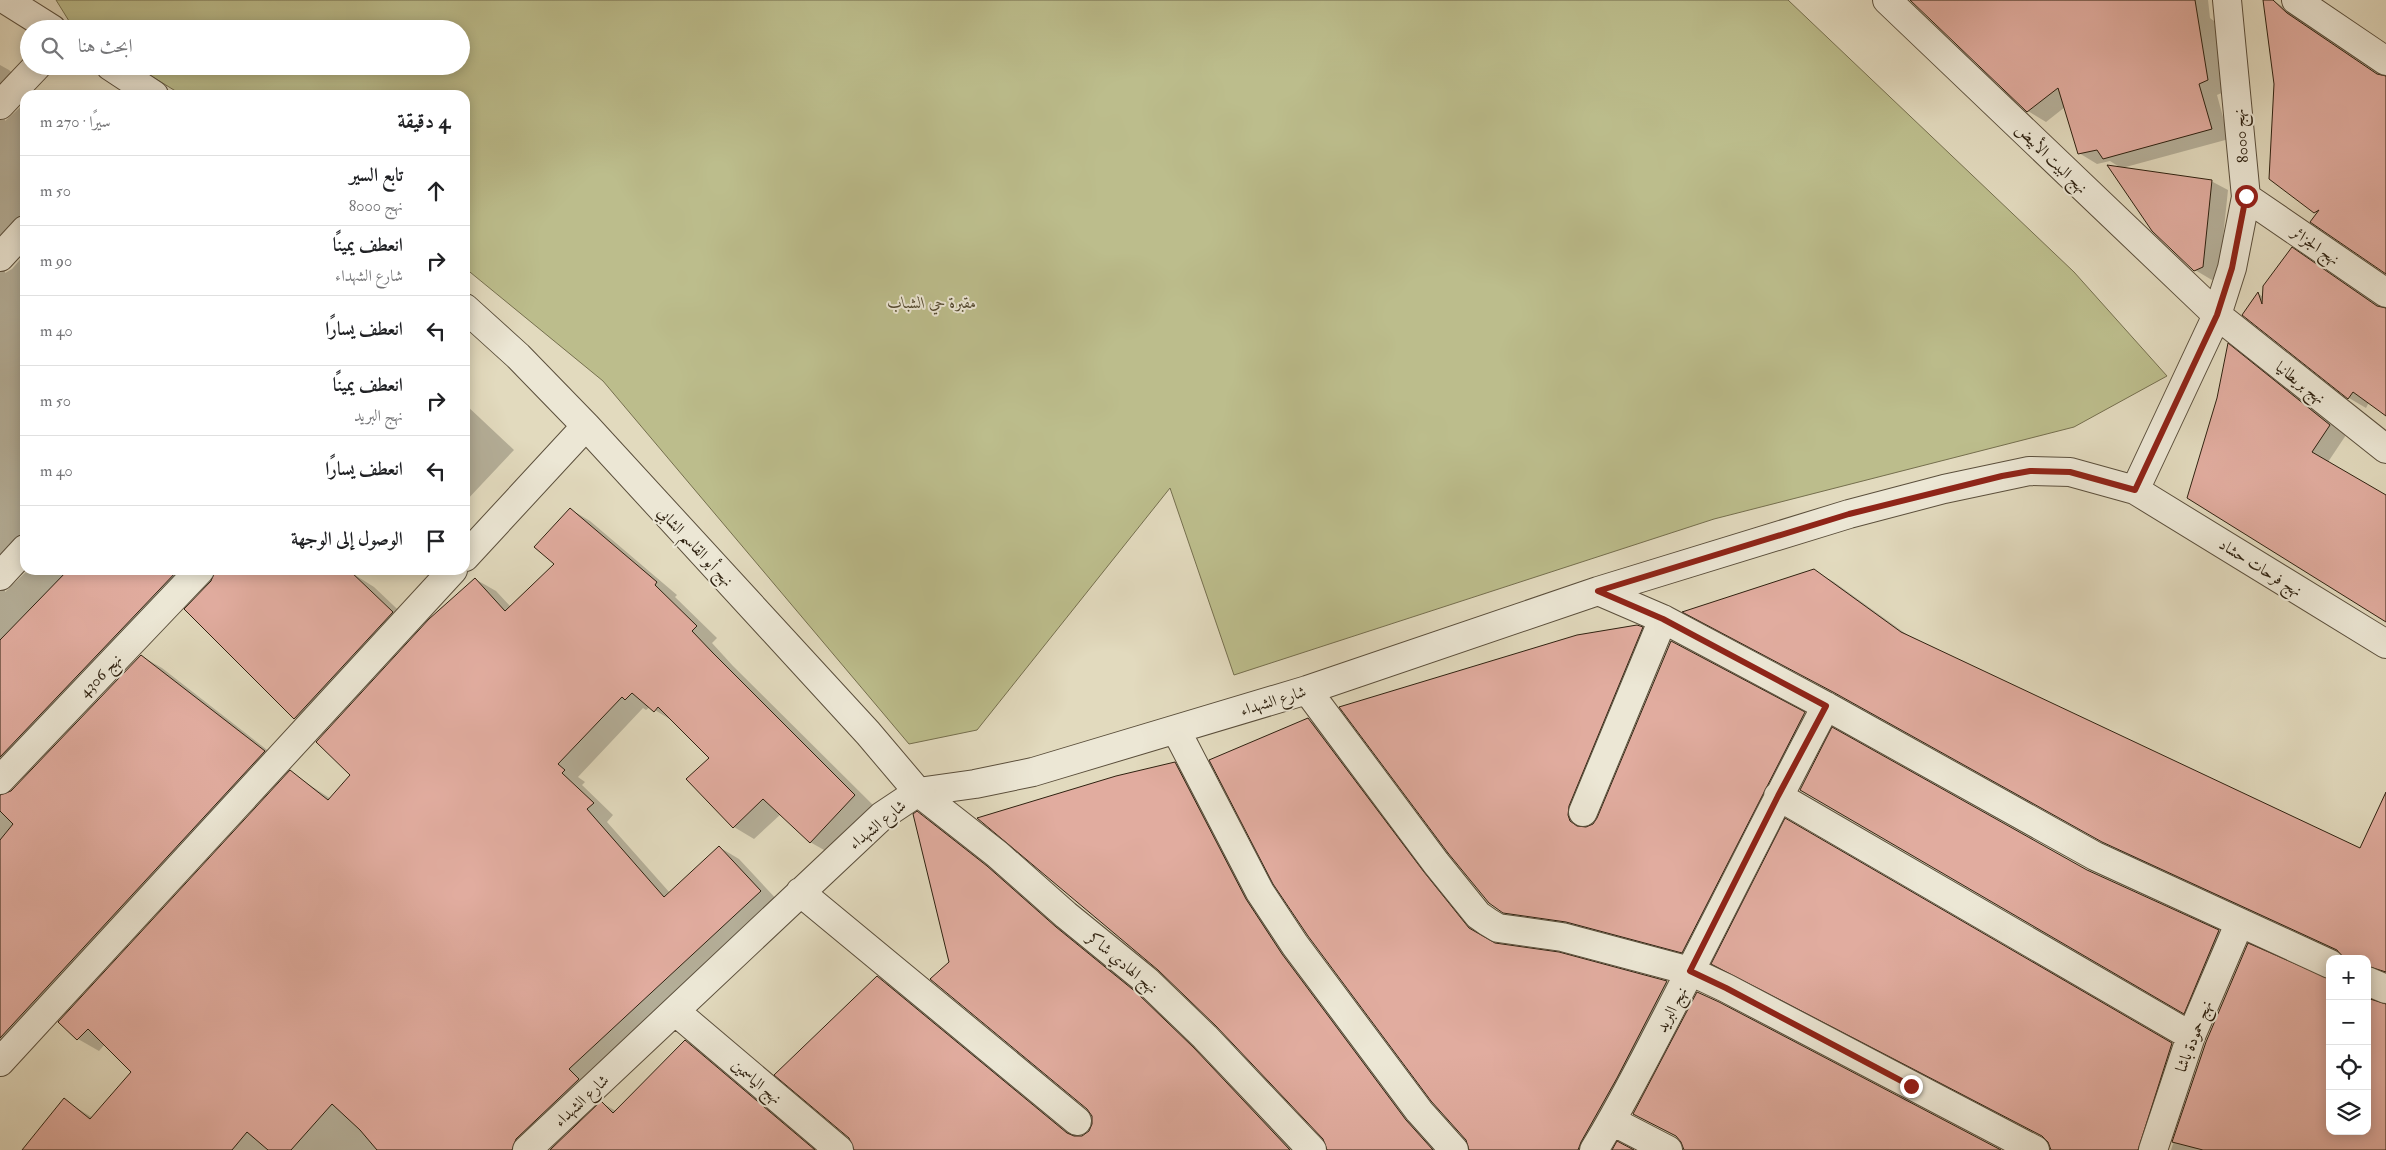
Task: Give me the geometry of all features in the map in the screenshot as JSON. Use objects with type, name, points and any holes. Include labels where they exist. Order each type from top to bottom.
[{"type":"street","points":[[6,0],[38,20]]},
{"type":"street","name":"نهج البيت الأبيض","points":[[1887,0],[2217,315]]},
{"type":"street","name":"نهج 8000","points":[[2135,490],[2217,315],[2232,268],[2246,196],[2227,0]]},
{"type":"street","points":[[2296,0],[2386,61]]},
{"type":"street","points":[[0,105],[28,75]]},
{"type":"street","points":[[124,75],[146,90]]},
{"type":"street","name":"نهج الجزائر","points":[[2246,196],[2386,293]]},
{"type":"street","points":[[0,257],[20,235]]},
{"type":"street","name":"نهج أبو القاسم الشابي","points":[[470,313],[518,356],[586,426],[868,733],[918,792]]},
{"type":"street","name":"نهج بريطانيا","points":[[2217,315],[2386,449]]},
{"type":"street","points":[[470,552],[586,426]]},
{"type":"street","name":"شارع الشهداء","points":[[527,1150],[882,816],[918,792],[975,784],[1033,772],[1307,690],[1598,591],[1849,514],[2002,476],[2030,471],[2070,472],[2135,490]]},
{"type":"street","name":"نهج فرحات حشاد","points":[[2135,490],[2386,644]]},
{"type":"street","points":[[0,576],[20,554]]},
{"type":"street","name":"نهج 4306","points":[[0,780],[195,575]]},
{"type":"street","points":[[0,1062],[448,575]]},
{"type":"street","points":[[1598,591],[1663,619],[1826,706],[2095,856],[2238,924],[2326,962]]},
{"type":"street","points":[[1583,812],[1663,619]]},
{"type":"street","points":[[1307,690],[1436,863],[1478,915],[1488,922],[1498,928],[1562,937],[1690,971],[2035,1150]]},
{"type":"street","name":"نهج البريد","points":[[1594,1150],[1612,1120],[1690,971],[1778,796],[1826,706]]},
{"type":"street","points":[[1176,730],[1260,892],[1295,946],[1419,1111],[1454,1150]]},
{"type":"street","name":"نهج الهادي شاكر","points":[[918,792],[996,854],[1147,981],[1205,1037],[1312,1150]]},
{"type":"street","points":[[1778,796],[2190,1036]]},
{"type":"street","points":[[800,892],[1077,1121]]},
{"type":"street","name":"نهج حمودة باشا","points":[[2154,1150],[2190,1036],[2238,924]]},
{"type":"street","points":[[2371,983],[2386,989]]},
{"type":"street","name":"نهج الياسمين","points":[[675,1011],[839,1150]]},
{"type":"street","points":[[1612,1120],[1668,1150]]},
{"type":"green space","name":"مقبرة حي الشباب","points":[[56,0],[1788,0],[2074,272],[2167,376],[2074,427],[1714,519],[1234,675],[1170,488],[977,730],[909,744],[603,381],[470,272],[470,90],[174,90],[150,75],[470,75],[470,20],[68,20]]},
{"type":"building","points":[[1910,0],[2195,0],[2208,80],[2199,84],[2212,129],[2103,159],[2097,150],[2078,154],[2058,88],[2027,112]]},
{"type":"building","points":[[2263,0],[2273,0],[2287,13],[2377,74],[2386,76],[2386,274],[2310,222],[2319,210],[2314,213],[2269,179],[2274,84]]},
{"type":"building","points":[[2107,165],[2212,180],[2203,267],[2194,271],[2152,231]]},
{"type":"building","points":[[2292,247],[2377,306],[2386,308],[2386,416],[2353,392],[2348,399],[2242,315],[2258,292],[2262,304],[2263,286]]},
{"type":"building","points":[[2228,343],[2330,425],[2312,452],[2386,495],[2386,622],[2187,498],[2217,398]]},
{"type":"building","points":[[570,508],[657,582],[655,585],[697,626],[692,631],[855,795],[810,843],[763,799],[733,828],[686,779],[709,758],[658,707],[654,712],[632,693],[625,700],[622,697],[558,764],[565,770],[562,773],[594,803],[587,809],[664,897],[719,846],[761,891],[569,1069],[579,1079],[516,1139],[512,1150],[377,1150],[360,1130],[332,1104],[291,1150],[268,1150],[247,1132],[232,1150],[22,1150],[64,1098],[90,1119],[131,1072],[88,1029],[77,1040],[58,1022],[290,770],[328,800],[350,775],[316,742],[429,619],[475,578],[505,611],[554,564],[534,547]]},
{"type":"building","points":[[1814,569],[1901,632],[2360,848],[2386,792],[2386,972],[2371,967],[2371,955],[2341,955],[2337,950],[2102,842],[1833,692],[1682,612]]},
{"type":"building","points":[[63,575],[173,575],[0,757],[0,640]]},
{"type":"building","points":[[213,575],[354,575],[393,612],[294,719],[184,609],[211,581]]},
{"type":"building","points":[[1637,625],[1643,627],[1569,806],[1568,815],[1570,821],[1577,826],[1586,827],[1593,824],[1597,818],[1671,641],[1805,712],[1682,953],[1566,922],[1503,913],[1489,903],[1448,853],[1339,707],[1577,635]]},
{"type":"building","points":[[141,655],[265,751],[0,1038],[0,840],[13,824],[0,811],[0,795],[11,791]]},
{"type":"building","points":[[1308,718],[1424,872],[1469,928],[1495,943],[1559,952],[1667,981],[1578,1150],[1469,1150],[1466,1140],[1431,1101],[1308,936],[1273,884],[1209,760]]},
{"type":"building","points":[[1832,727],[2087,870],[2219,930],[2184,1014],[1800,790]]},
{"type":"building","points":[[1175,762],[1246,899],[1282,954],[1406,1120],[1433,1150],[1327,1150],[1323,1139],[1216,1026],[1158,970],[977,818],[1116,776]]},
{"type":"building","points":[[917,811],[987,866],[1056,927],[1137,993],[1194,1048],[1290,1150],[854,1150],[849,1138],[774,1075],[877,976],[1067,1133],[1074,1136],[1082,1136],[1089,1131],[1092,1124],[1092,1116],[1087,1109],[930,979],[949,962],[913,814]]},
{"type":"building","points":[[1785,818],[2172,1043],[2138,1150],[2051,1150],[2048,1142],[2042,1136],[1711,964]]},
{"type":"building","points":[[2248,943],[2326,977],[2326,1135],[2371,1135],[2371,999],[2386,1004],[2386,1150],[2203,1150],[2172,1142],[2206,1042]]},
{"type":"building","points":[[1697,992],[2001,1150],[1684,1150],[1676,1136],[1633,1114]]},
{"type":"building","points":[[685,1040],[815,1150],[550,1150],[601,1101],[613,1113]]},
{"type":"building","points":[[1617,1141],[1634,1150],[1612,1150]]},
{"type":"route","points":[[1911,1086],[1726,988],[1690,971],[1778,796],[1826,706],[1663,619],[1598,591],[1849,514],[2002,476],[2030,471],[2070,472],[2135,490],[2165,422],[2217,315],[2232,268],[2246,196]]}]
